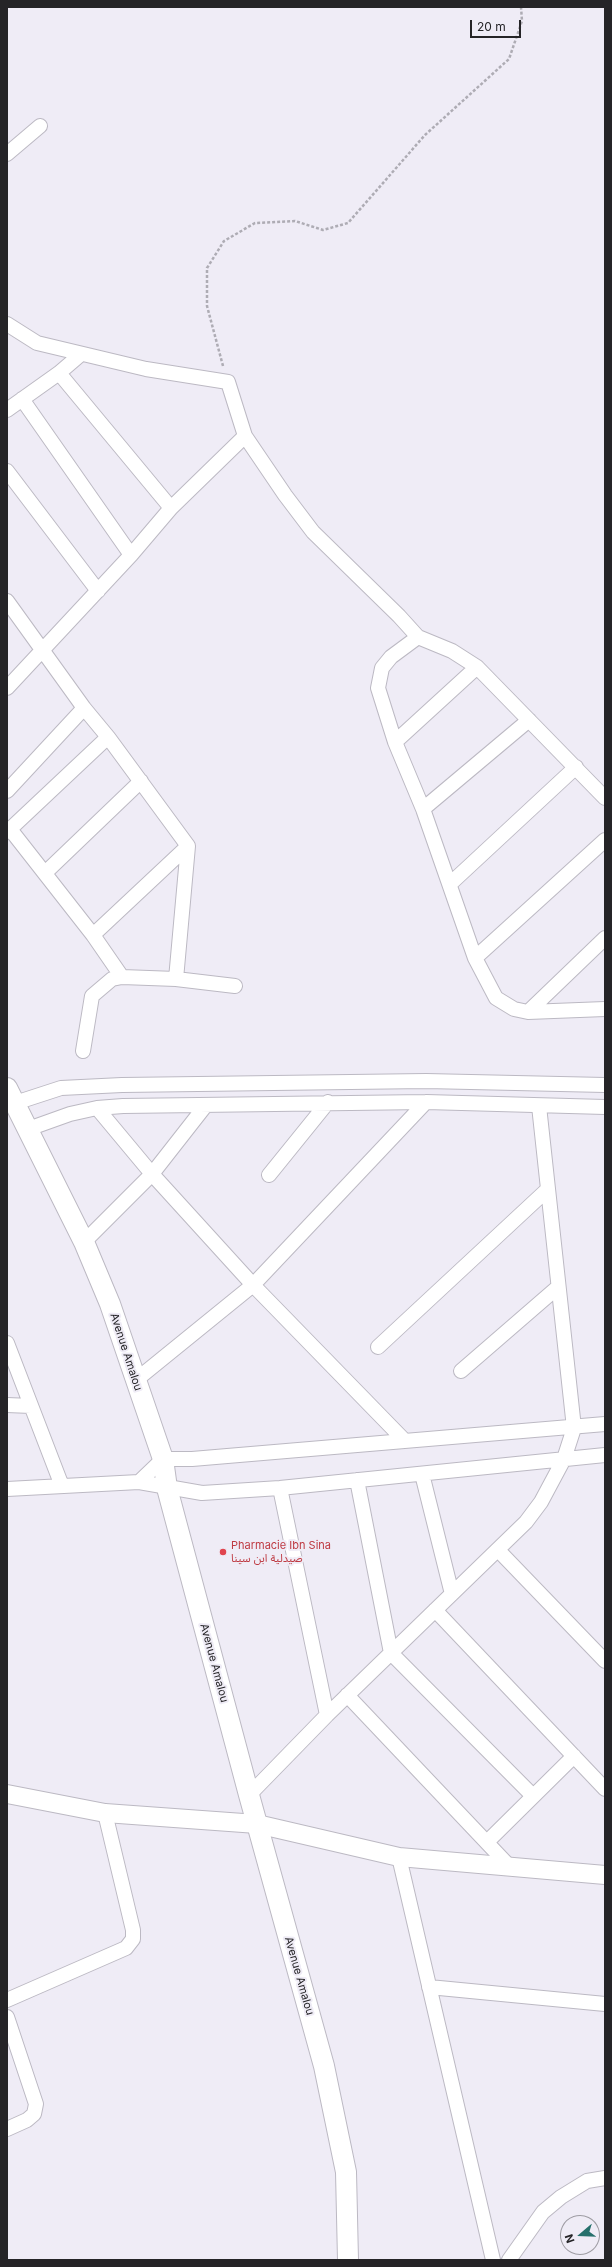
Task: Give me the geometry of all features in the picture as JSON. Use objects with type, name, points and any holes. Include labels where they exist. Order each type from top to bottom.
[{"type":"main road","name":"Avenue Amalou","points":[[10,1095],[84,1242],[110,1304],[163,1459],[167,1488],[249,1795],[324,2066],[346,2172],[348,2260]]},
{"type":"street","points":[[7,154],[40,126]]},
{"type":"street","points":[[7,324],[37,344],[80,355],[228,382],[245,436],[285,495],[313,532],[400,616],[418,637],[452,651],[478,667],[605,798]]},
{"type":"street","points":[[7,410],[59,373],[80,355]]},
{"type":"street","points":[[59,373],[171,508]]},
{"type":"street","points":[[22,399],[131,555]]},
{"type":"street","points":[[7,688],[131,555],[171,508],[245,436]]},
{"type":"street","points":[[7,471],[98,591]]},
{"type":"street","points":[[7,601],[84,708],[108,737],[188,846],[176,979]]},
{"type":"street","points":[[418,637],[391,657],[382,668],[378,679],[378,688],[395,742],[423,809],[475,958],[496,998],[514,1009],[528,1012],[605,1010]]},
{"type":"street","points":[[395,742],[478,667]]},
{"type":"street","points":[[7,791],[84,708]]},
{"type":"street","points":[[423,809],[529,720]]},
{"type":"street","points":[[108,737],[8,831],[45,873],[122,976]]},
{"type":"street","points":[[450,884],[576,767]]},
{"type":"street","points":[[45,873],[141,781]]},
{"type":"street","points":[[475,958],[605,840]]},
{"type":"street","points":[[93,936],[188,846]]},
{"type":"street","points":[[528,1012],[605,938]]},
{"type":"street","points":[[83,1051],[92,996],[112,979],[122,976],[176,979],[234,986]]},
{"type":"street","points":[[10,1095],[61,1088],[122,1085],[403,1081],[605,1085]]},
{"type":"street","points":[[28,1129],[70,1114],[97,1108],[328,1102],[426,1102],[605,1107]]},
{"type":"street","points":[[270,1175],[328,1102]]},
{"type":"street","points":[[136,1380],[253,1285],[426,1102]]},
{"type":"street","points":[[84,1242],[152,1174],[206,1105]]},
{"type":"street","points":[[249,1795],[327,1715],[498,1550],[542,1502],[564,1459],[574,1428],[539,1106]]},
{"type":"street","points":[[97,1108],[152,1174],[253,1285],[404,1440]]},
{"type":"street","points":[[378,1347],[548,1189]]},
{"type":"street","points":[[461,1371],[558,1287]]},
{"type":"street","points":[[7,1343],[62,1486]]},
{"type":"street","points":[[7,1405],[31,1406]]},
{"type":"street","points":[[139,1482],[163,1459],[192,1459],[404,1440],[574,1428],[605,1424]]},
{"type":"street","points":[[7,1489],[139,1482],[202,1493],[280,1488],[564,1459],[604,1457]]},
{"type":"street","points":[[422,1474],[452,1594]]},
{"type":"street","points":[[357,1480],[391,1653],[533,1796]]},
{"type":"street","points":[[280,1488],[327,1715]]},
{"type":"street","points":[[498,1550],[605,1661]]},
{"type":"street","points":[[435,1610],[605,1789]]},
{"type":"street","points":[[348,1696],[510,1867]]},
{"type":"street","points":[[487,1842],[574,1756]]},
{"type":"street","points":[[7,1794],[105,1812],[257,1824],[399,1857],[605,1876]]},
{"type":"street","points":[[7,2000],[126,1948],[133,1939],[134,1930],[105,1812]]},
{"type":"street","points":[[399,1857],[493,2260]]},
{"type":"street","points":[[429,1987],[605,2004]]},
{"type":"street","points":[[7,2017],[36,2104],[34,2114],[27,2120],[7,2129]]},
{"type":"street","points":[[509,2260],[543,2212],[561,2197],[587,2181],[605,2178]]},
{"type":"path","points":[[228,382],[207,306],[207,268],[224,241],[255,223],[295,220],[323,230],[348,223],[425,135],[509,59],[522,21],[521,7]]},
{"type":"place","name":"Pharmacie Ibn Sina صيدلية ابن سينا","points":[[223,1552]]}]
